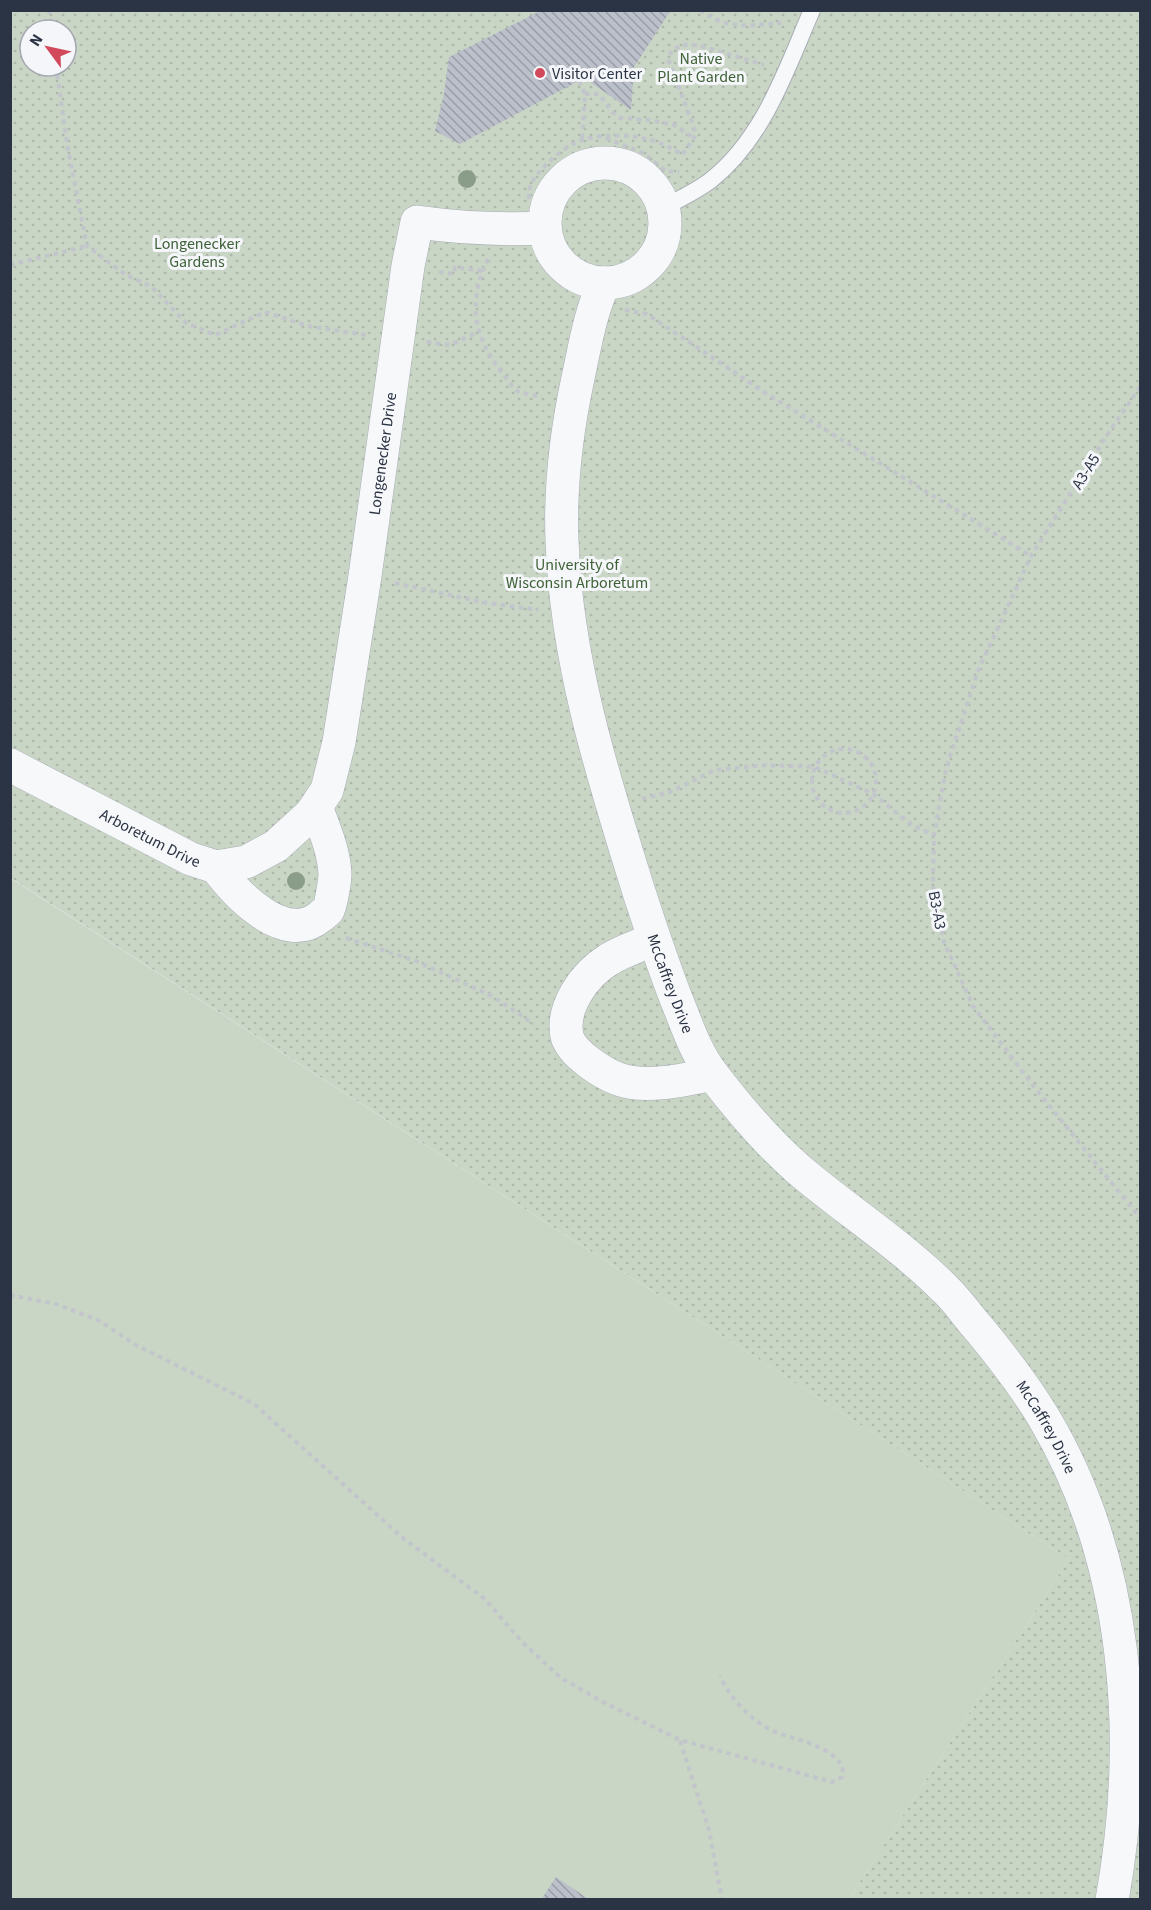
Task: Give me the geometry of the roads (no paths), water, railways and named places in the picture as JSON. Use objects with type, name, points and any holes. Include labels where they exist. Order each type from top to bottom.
[{"type":"street","points":[[599,293],[586,280],[571,273],[558,260],[549,245],[545,228],[547,208],[555,190],[568,175],[586,166],[605,163],[625,166],[642,175],[655,190],[663,208],[665,226],[661,244],[652,260],[639,273],[599,293],[572,403],[561,537],[568,614],[584,703],[612,806],[654,939]]},
{"type":"street","name":"Longenecker Drive","points":[[316,807],[327,790],[339,742],[365,576],[408,266],[417,222],[459,228],[509,230],[545,228]]},
{"type":"street","name":"Arboretum Drive","points":[[10,765],[191,859],[216,867],[246,862],[276,846],[316,807]]},
{"type":"street","points":[[216,867],[243,900],[267,916],[285,925],[312,923],[329,909],[335,874],[328,839],[316,807]]},
{"type":"street","name":"McCaffrey Drive","points":[[712,1074],[650,1083],[619,1079],[586,1062],[567,1037],[567,1012],[582,983],[607,960],[654,939],[700,1056],[757,1130],[790,1161],[882,1233],[946,1289],[1008,1363],[1044,1418],[1074,1478],[1099,1545],[1120,1640],[1127,1739],[1121,1848],[1112,1899]]},
{"type":"lane","points":[[663,208],[711,180],[742,149],[767,113],[813,10]]},
{"type":"place","name":"Visitor Center","points":[[540,73]]},
{"type":"park label","name":"Native Plant Garden","points":[[701,67]]},
{"type":"park label","name":"Longenecker Gardens","points":[[197,252]]},
{"type":"park label","name":"University of Wisconsin Arboretum","points":[[577,573]]}]
